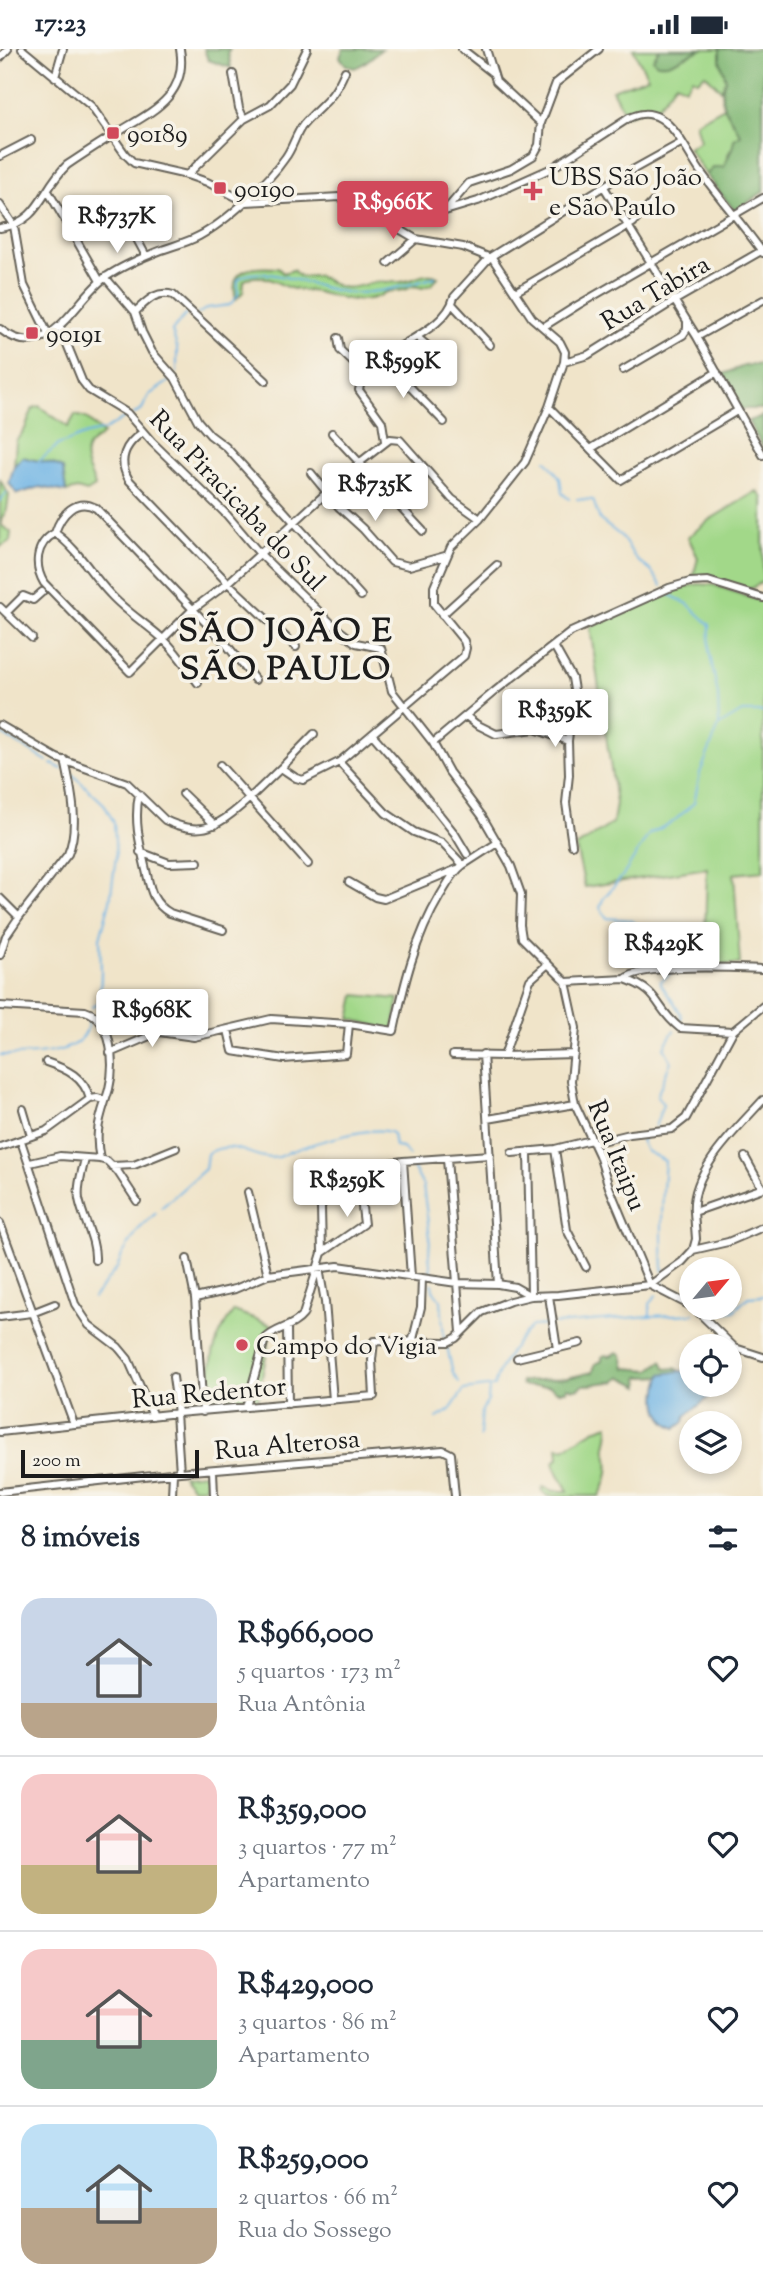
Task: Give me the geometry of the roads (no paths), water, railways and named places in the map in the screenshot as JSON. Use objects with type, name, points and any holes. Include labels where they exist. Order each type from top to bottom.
[{"type":"street","points":[[0,58],[8,49]]},
{"type":"street","points":[[22,49],[91,106],[134,163],[187,175],[246,202],[340,197],[419,210],[445,211],[478,201],[552,168],[625,120],[643,113],[659,117],[762,251]]},
{"type":"street","points":[[55,77],[63,49]]},
{"type":"street","points":[[0,228],[14,226],[29,216],[58,173],[67,165],[156,110],[170,95],[179,71],[180,49]]},
{"type":"street","points":[[187,175],[244,119],[270,105],[290,84],[307,49]]},
{"type":"street","points":[[462,49],[494,74]]},
{"type":"street","points":[[486,49],[499,84],[541,123]]},
{"type":"street","points":[[445,211],[470,183],[511,169],[533,156],[539,145],[541,123],[556,83],[598,49]]},
{"type":"street","points":[[0,329],[13,337],[31,340],[47,334],[60,327],[103,279],[146,256],[200,236],[246,202],[283,161],[303,125],[334,95],[345,71]]},
{"type":"street","points":[[233,74],[239,108],[244,119]]},
{"type":"street","points":[[0,156],[32,140]]},
{"type":"street","points":[[385,441],[382,422],[359,390],[365,374],[417,337],[453,305],[454,297],[490,257],[681,143]]},
{"type":"street","points":[[604,187],[687,320],[763,455]]},
{"type":"street","points":[[48,191],[103,279],[135,312],[152,352],[176,378],[198,421],[226,447],[361,596]]},
{"type":"street","points":[[543,327],[763,198]]},
{"type":"street","points":[[515,292],[639,219],[653,202]]},
{"type":"street","points":[[281,768],[303,781],[339,762],[466,653],[464,641],[434,604],[432,593],[450,547],[480,520],[525,462],[549,407],[564,362],[565,348],[533,318],[490,257],[463,247],[416,239],[394,226],[382,204]]},
{"type":"street","points":[[0,205],[14,226],[24,285],[47,334]]},
{"type":"street","points":[[125,217],[146,256]]},
{"type":"street","points":[[388,263],[416,239]]},
{"type":"street","name":"Rua Tabira","points":[[564,362],[588,355],[674,301],[762,251]]},
{"type":"street","points":[[135,312],[158,294],[164,292],[173,295],[266,381]]},
{"type":"street","points":[[697,337],[763,300]]},
{"type":"street","points":[[453,305],[490,345]]},
{"type":"street","points":[[623,370],[683,335],[687,330],[687,320]]},
{"type":"street","name":"Rua Piracicaba do Sul","points":[[60,327],[82,380],[99,398],[127,413],[227,515],[260,554],[343,634],[361,644],[380,646],[389,685],[405,706]]},
{"type":"street","points":[[417,337],[445,360]]},
{"type":"street","points":[[338,338],[341,350],[365,374]]},
{"type":"street","points":[[383,359],[444,422]]},
{"type":"street","points":[[592,448],[717,373]]},
{"type":"street","points":[[549,407],[621,480],[737,411]]},
{"type":"street","points":[[143,432],[123,455],[122,463],[126,475],[228,583],[296,647]]},
{"type":"street","points":[[332,433],[423,531]]},
{"type":"street","points":[[255,680],[237,656],[193,609],[96,508],[79,504],[72,508],[55,533],[48,537],[41,547],[37,560],[38,574],[44,583],[130,672],[142,663],[162,638],[193,609],[228,583],[385,441],[400,440],[452,499],[480,520]]},
{"type":"street","points":[[311,473],[326,493],[392,562],[409,566],[445,556]]},
{"type":"street","points":[[55,533],[70,545],[108,593],[180,656],[198,683]]},
{"type":"street","points":[[442,615],[498,565]]},
{"type":"street","points":[[433,743],[571,632],[678,585],[708,581],[763,598]]},
{"type":"street","points":[[6,613],[23,596],[33,600],[41,592]]},
{"type":"street","points":[[0,607],[32,638]]},
{"type":"street","points":[[554,646],[573,684],[566,803],[572,845]]},
{"type":"street","points":[[405,706],[482,816],[518,881],[522,937],[566,982],[625,979],[649,990],[680,1028],[733,1031]]},
{"type":"street","points":[[466,716],[496,734],[536,729],[568,741]]},
{"type":"street","points":[[0,725],[47,752],[127,783],[171,823],[196,828],[215,825],[281,768],[314,734]]},
{"type":"street","points":[[372,734],[455,834],[467,854]]},
{"type":"street","points":[[0,954],[6,936],[68,854],[72,843],[73,811],[65,760]]},
{"type":"street","points":[[339,762],[386,813],[414,832],[442,843],[461,867]]},
{"type":"street","points":[[220,765],[308,864]]},
{"type":"street","points":[[183,794],[215,825]]},
{"type":"street","points":[[139,795],[136,823],[149,890],[164,910],[223,930]]},
{"type":"street","points":[[348,882],[384,899],[461,867],[497,843]]},
{"type":"street","points":[[140,852],[169,863],[198,862]]},
{"type":"street","points":[[110,1053],[159,1032],[194,1038],[271,1019],[349,1024],[394,1031],[419,935],[434,906],[461,867]]},
{"type":"street","points":[[0,898],[19,917]]},
{"type":"street","points":[[504,1056],[530,980],[548,964]]},
{"type":"street","points":[[625,979],[631,974],[666,969],[763,969]]},
{"type":"street","name":"Rua Itaipu","points":[[566,982],[576,1028],[572,1081],[575,1104],[650,1285]]},
{"type":"street","points":[[0,1006],[55,1007],[90,1012],[104,1024],[110,1053],[110,1081],[97,1135],[100,1159]]},
{"type":"street","points":[[512,1153],[555,1150],[677,1127],[686,1118],[733,1031],[763,1006]]},
{"type":"street","points":[[228,1030],[233,1051],[290,1059],[346,1054],[349,1024]]},
{"type":"street","points":[[483,1054],[498,1284]]},
{"type":"street","points":[[453,1055],[574,1054]]},
{"type":"street","points":[[46,1062],[78,1077],[90,1099]]},
{"type":"street","points":[[0,1147],[59,1124],[90,1099],[105,1100]]},
{"type":"street","points":[[422,1278],[421,1307],[412,1343],[448,1342],[456,1338],[485,1310],[531,1295],[549,1296],[650,1285],[676,1267],[693,1250],[696,1239],[694,1196],[705,1170],[763,1100]]},
{"type":"street","points":[[488,1119],[575,1104]]},
{"type":"street","points":[[23,1109],[31,1136]]},
{"type":"street","points":[[21,1141],[75,1304],[89,1325],[118,1347],[128,1359],[153,1416]]},
{"type":"street","points":[[112,1166],[130,1166],[176,1148]]},
{"type":"street","points":[[555,1150],[567,1230],[586,1268]]},
{"type":"street","points":[[528,1152],[531,1295]]},
{"type":"street","points":[[246,1407],[265,1339],[272,1332],[296,1323],[303,1315],[322,1253],[321,1208],[329,1191],[364,1167],[403,1161],[490,1155]]},
{"type":"street","points":[[30,1163],[60,1156],[100,1159],[112,1166],[137,1201]]},
{"type":"street","points":[[694,1212],[763,1188],[745,1157]]},
{"type":"street","points":[[85,1159],[79,1196],[90,1237],[95,1245],[95,1260]]},
{"type":"street","points":[[447,1159],[461,1332]]},
{"type":"street","points":[[403,1161],[411,1276]]},
{"type":"street","points":[[322,1253],[364,1224],[359,1182],[353,1173]]},
{"type":"street","points":[[248,1192],[268,1275]]},
{"type":"street","points":[[0,1223],[74,1424]]},
{"type":"street","points":[[693,1250],[715,1246],[763,1227]]},
{"type":"street","points":[[0,1255],[10,1254]]},
{"type":"street","points":[[187,1259],[195,1297],[203,1412]]},
{"type":"street","points":[[195,1297],[235,1289],[268,1275],[318,1266],[338,1266],[457,1283],[498,1284],[515,1287],[531,1295]]},
{"type":"street","points":[[318,1266],[326,1302],[333,1400]]},
{"type":"street","points":[[650,1285],[679,1300]]},
{"type":"street","points":[[549,1296],[557,1349]]},
{"type":"street","points":[[0,1317],[32,1313],[55,1304]]},
{"type":"street","points":[[706,1320],[736,1348],[753,1356],[763,1357]]},
{"type":"street","points":[[287,1327],[288,1404]]},
{"type":"street","name":"Rua Redentor","points":[[0,1432],[177,1413],[374,1397],[374,1341],[412,1343]]},
{"type":"street","points":[[517,1358],[580,1343]]},
{"type":"street","points":[[172,1496],[177,1472],[177,1413],[173,1377]]},
{"type":"street","name":"Rua Alterosa","points":[[0,1492],[29,1492],[177,1472],[447,1450],[452,1458],[455,1496]]},
{"type":"street","points":[[213,1470],[214,1496]]},
{"type":"water","points":[[23,457],[54,464],[63,469],[66,492],[40,487],[17,494],[9,483],[14,466]]},
{"type":"water","points":[[679,1371],[679,1397],[709,1397],[692,1411],[679,1411],[679,1426],[676,1428],[663,1418],[658,1405],[662,1374]]},
{"type":"waterway","points":[[198,314],[207,308],[230,305],[238,295],[238,280],[248,275],[276,275],[354,293],[406,286],[435,277]]},
{"type":"waterway","points":[[177,373],[177,347],[172,331],[186,314]]},
{"type":"waterway","points":[[134,414],[141,411],[149,395],[171,380]]},
{"type":"waterway","points":[[37,463],[58,445],[105,430],[125,417]]},
{"type":"waterway","points":[[546,460],[560,478],[562,493],[569,499]]},
{"type":"waterway","points":[[0,501],[7,492]]},
{"type":"waterway","points":[[577,499],[593,500],[600,520],[621,536],[637,560],[651,571],[662,586]]},
{"type":"waterway","points":[[668,594],[688,604],[710,625],[709,650],[718,695],[719,726],[700,773],[694,803],[673,822],[649,834],[624,874],[603,899],[600,908],[607,918],[631,920],[657,938],[674,945],[681,956],[676,964]]},
{"type":"waterway","points":[[719,726],[742,712],[763,712]]},
{"type":"waterway","points":[[0,733],[47,761]]},
{"type":"waterway","points":[[52,764],[62,769]]},
{"type":"waterway","points":[[73,775],[104,804],[114,823],[116,857],[110,901],[100,938],[100,1001],[92,1007]]},
{"type":"waterway","points":[[672,972],[660,982],[680,1012],[682,1017],[679,1021]]},
{"type":"waterway","points":[[0,1055],[41,1054],[69,1047],[80,1040],[87,1030],[88,1016]]},
{"type":"waterway","points":[[655,1127],[663,1104],[657,1096],[671,1061],[664,1047],[674,1030]]},
{"type":"waterway","points":[[161,1208],[205,1169],[207,1154],[217,1149],[235,1148],[269,1158],[279,1157],[343,1136],[385,1131],[393,1134],[395,1147],[403,1148],[409,1156]]},
{"type":"waterway","points":[[645,1137],[641,1140],[646,1151],[665,1161],[663,1271]]},
{"type":"waterway","points":[[412,1165],[423,1186],[430,1238],[431,1275]]},
{"type":"waterway","points":[[93,1298],[117,1268],[138,1230],[156,1213]]},
{"type":"waterway","points":[[661,1287],[663,1282]]},
{"type":"waterway","points":[[432,1284],[441,1300],[444,1338]]},
{"type":"waterway","points":[[656,1295],[650,1304],[650,1316],[679,1315]]},
{"type":"waterway","points":[[742,1303],[748,1297],[763,1296]]},
{"type":"waterway","points":[[555,1324],[650,1316]]},
{"type":"waterway","points":[[437,1418],[450,1410],[464,1390],[494,1386],[504,1361],[531,1326],[549,1325]]},
{"type":"waterway","points":[[447,1347],[453,1373],[459,1382]]},
{"type":"waterway","points":[[480,1437],[482,1410],[488,1401],[489,1388]]},
{"type":"place","name":"90189","points":[[113,133]]},
{"type":"place","name":"90190","points":[[220,188]]},
{"type":"place","name":"UBS São João e São Paulo","points":[[533,191]]},
{"type":"place","name":"90191","points":[[32,333]]},
{"type":"place","name":"Campo do Vigia","points":[[242,1345]]},
{"type":"district","name":"SÃO JOÃO E SÃO PAULO","points":[[286,648]]}]
